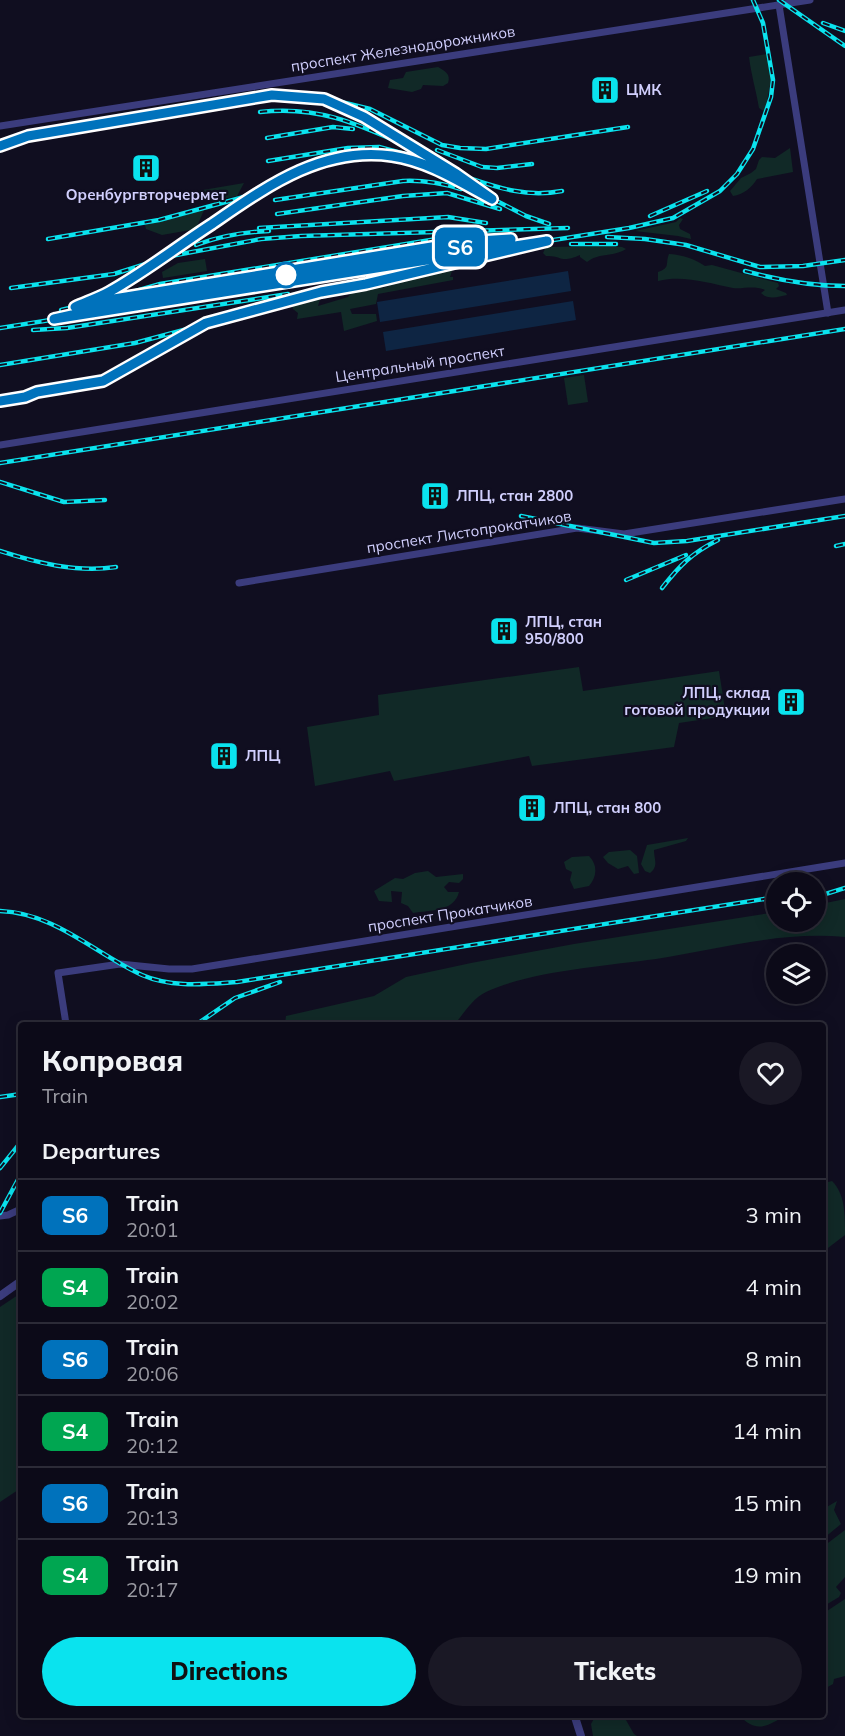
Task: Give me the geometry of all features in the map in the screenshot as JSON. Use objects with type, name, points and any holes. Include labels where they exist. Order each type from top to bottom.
[{"type":"street","name":"проспект Железнодорожников","points":[[0,126],[810,0]]},
{"type":"street","points":[[779,5],[828,313]]},
{"type":"street","name":"Центральный проспект","points":[[0,446],[845,310]]},
{"type":"street","name":"проспект Листопрокатчиков","points":[[239,583],[577,528],[624,534],[845,499]]},
{"type":"street","name":"проспект Прокатчиков","points":[[66,1022],[58,973],[120,964],[192,969],[845,863]]},
{"type":"street","points":[[0,1216],[18,1210]]},
{"type":"street","points":[[0,1296],[18,1283]]},
{"type":"street","points":[[575,1718],[581,1736]]},
{"type":"green space","points":[[767,54],[771,80],[765,112],[759,108],[749,57]]},
{"type":"green space","points":[[438,67],[449,77],[448,83],[443,86],[423,85],[421,89],[412,92],[388,88],[390,80],[403,78],[406,72]]},
{"type":"green space","points":[[790,148],[793,172],[757,179],[747,190],[733,196],[730,191],[741,178],[756,169],[762,157],[775,158]]},
{"type":"green space","points":[[244,183],[237,196],[208,202],[200,197],[197,191]]},
{"type":"green space","points":[[204,210],[196,229],[162,235],[146,229],[145,225]]},
{"type":"green space","points":[[680,218],[683,219],[679,225],[680,229],[690,234],[691,239],[635,231],[676,222]]},
{"type":"green space","points":[[611,246],[626,249],[596,257],[587,262],[580,255],[565,259],[546,256],[543,253],[546,247]]},
{"type":"green space","points":[[669,254],[688,257],[705,266],[712,265],[778,283],[779,286],[776,289],[787,295],[770,297],[761,293],[765,290],[753,287],[733,288],[686,279],[658,281],[658,272],[666,267]]},
{"type":"green space","points":[[205,259],[207,271],[163,278],[162,272],[178,263]]},
{"type":"green space","points":[[453,268],[450,277],[453,277],[453,280],[378,294],[376,304],[350,309],[352,314],[376,314],[377,321],[344,331],[341,312],[297,319],[298,313],[291,305],[321,296],[318,306],[348,297],[352,292],[379,286],[382,288],[398,280]]},
{"type":"green space","points":[[584,375],[588,402],[568,405],[564,378]]},
{"type":"green space","points":[[579,667],[583,691],[719,671],[726,716],[679,723],[674,747],[532,766],[529,756],[394,781],[390,771],[315,786],[307,727],[379,715],[378,695]]},
{"type":"green space","points":[[688,838],[686,841],[654,850],[654,868],[650,873],[645,871],[641,864],[647,845]]},
{"type":"green space","points":[[630,850],[637,856],[639,873],[634,874],[628,866],[618,869],[603,857],[609,852]]},
{"type":"green space","points":[[589,856],[595,867],[594,879],[589,886],[574,889],[570,880],[572,872],[566,869],[564,862],[572,857]]},
{"type":"green space","points":[[428,871],[436,877],[463,874],[463,879],[459,883],[449,882],[444,887],[448,892],[459,892],[456,899],[447,907],[413,913],[408,906],[401,903],[402,892],[391,891],[392,902],[379,901],[374,891],[395,878],[403,879],[415,873]]},
{"type":"green space","points":[[845,899],[845,937],[797,936],[546,974],[486,992],[469,1006],[457,1022],[285,1022],[286,1016],[374,996],[406,977],[574,944],[766,914],[766,932],[826,932],[826,903]]},
{"type":"green space","points":[[832,1181],[840,1192],[845,1235],[826,1249],[826,1182]]},
{"type":"green space","points":[[18,1295],[18,1490],[0,1502],[0,1307]]},
{"type":"green space","points":[[837,1501],[834,1510],[841,1524],[826,1536],[826,1507]]},
{"type":"green space","points":[[845,1530],[845,1577],[836,1587],[841,1593],[839,1597],[826,1605],[826,1544]]},
{"type":"green space","points":[[845,1599],[845,1676],[834,1679],[833,1684],[826,1688],[826,1612]]},
{"type":"green space","points":[[594,1718],[625,1718],[637,1736],[593,1736],[591,1724]]},
{"type":"green space","points":[[742,1718],[780,1718],[762,1726],[751,1725]]},
{"type":"water","points":[[568,271],[571,291],[380,322],[377,302]]},
{"type":"water","points":[[573,301],[576,320],[386,351],[383,332]]},
{"type":"railway","points":[[0,328],[629,228],[673,218],[720,191],[737,174],[753,149],[771,97],[773,80],[763,23],[753,0]]},
{"type":"railway","points":[[779,0],[845,46]]},
{"type":"railway","points":[[823,23],[845,31]]},
{"type":"railway","points":[[0,146],[28,136],[271,95],[329,99],[370,109],[442,145],[460,148],[486,149],[628,127]]},
{"type":"railway","points":[[348,109],[387,131]]},
{"type":"railway","points":[[260,112],[303,112],[341,119],[416,150]]},
{"type":"railway","points":[[267,138],[333,127],[353,129]]},
{"type":"railway","points":[[268,161],[348,148],[379,147],[405,154],[526,216],[549,224]]},
{"type":"railway","points":[[437,150],[482,167],[497,168],[532,164]]},
{"type":"railway","points":[[166,254],[270,185],[315,165],[337,159]]},
{"type":"railway","points":[[460,175],[523,192],[562,191]]},
{"type":"railway","points":[[275,200],[403,181],[432,182],[461,189]]},
{"type":"railway","points":[[650,216],[707,191]]},
{"type":"railway","points":[[277,214],[403,196],[447,193],[500,209]]},
{"type":"railway","points":[[48,239],[159,220],[244,197]]},
{"type":"railway","points":[[259,228],[448,217],[486,223]]},
{"type":"railway","points":[[11,288],[114,274],[171,256],[261,239],[568,228]]},
{"type":"railway","points":[[196,245],[232,235],[269,231]]},
{"type":"railway","points":[[607,237],[645,239],[686,245],[760,267],[803,266],[845,260]]},
{"type":"railway","points":[[98,302],[160,284],[443,238]]},
{"type":"railway","points":[[433,246],[463,241],[511,239]]},
{"type":"railway","points":[[571,244],[616,244]]},
{"type":"railway","points":[[0,365],[135,343],[321,293],[450,264]]},
{"type":"railway","points":[[61,310],[94,299],[144,270]]},
{"type":"railway","points":[[745,271],[795,282],[845,286]]},
{"type":"railway","points":[[33,330],[67,328],[288,294]]},
{"type":"railway","points":[[0,463],[845,329]]},
{"type":"railway","points":[[0,401],[25,397],[37,391],[103,381],[189,333]]},
{"type":"railway","points":[[0,482],[64,502],[105,500]]},
{"type":"railway","points":[[521,516],[654,543],[687,541],[845,516]]},
{"type":"railway","points":[[662,588],[687,560],[718,540]]},
{"type":"railway","points":[[836,546],[845,544]]},
{"type":"railway","points":[[0,551],[57,566],[87,569],[116,567]]},
{"type":"railway","points":[[626,580],[686,555]]},
{"type":"railway","points":[[826,894],[845,888]]},
{"type":"railway","points":[[0,911],[20,913],[56,926],[124,966],[153,979],[201,984],[237,982],[766,899]]},
{"type":"railway","points":[[200,1022],[235,998],[280,982]]},
{"type":"railway","points":[[0,1097],[18,1094]]},
{"type":"railway","points":[[0,1168],[18,1146]]},
{"type":"railway","points":[[0,1213],[18,1180]]},
{"type":"train","name":"S6","points":[[0,146],[28,136],[272,95],[324,99],[364,117],[455,173],[492,199],[432,167],[392,156],[373,155],[318,162],[276,181],[108,293],[75,307],[462,242],[511,239],[153,297],[54,319],[547,241],[366,284],[321,292],[206,323],[103,381],[0,401]]},
{"type":"place","name":"ЦМК","points":[[605,90]]},
{"type":"place","name":"Оренбургвторчермет","points":[[146,168]]},
{"type":"place","name":"ЛПЦ, стан 2800","points":[[435,496]]},
{"type":"place","name":"ЛПЦ, стан 950/800","points":[[504,631]]},
{"type":"place","name":"ЛПЦ, склад готовой продукции","points":[[791,702]]},
{"type":"place","name":"ЛПЦ","points":[[224,756]]},
{"type":"place","name":"ЛПЦ, стан 800","points":[[532,808]]}]
